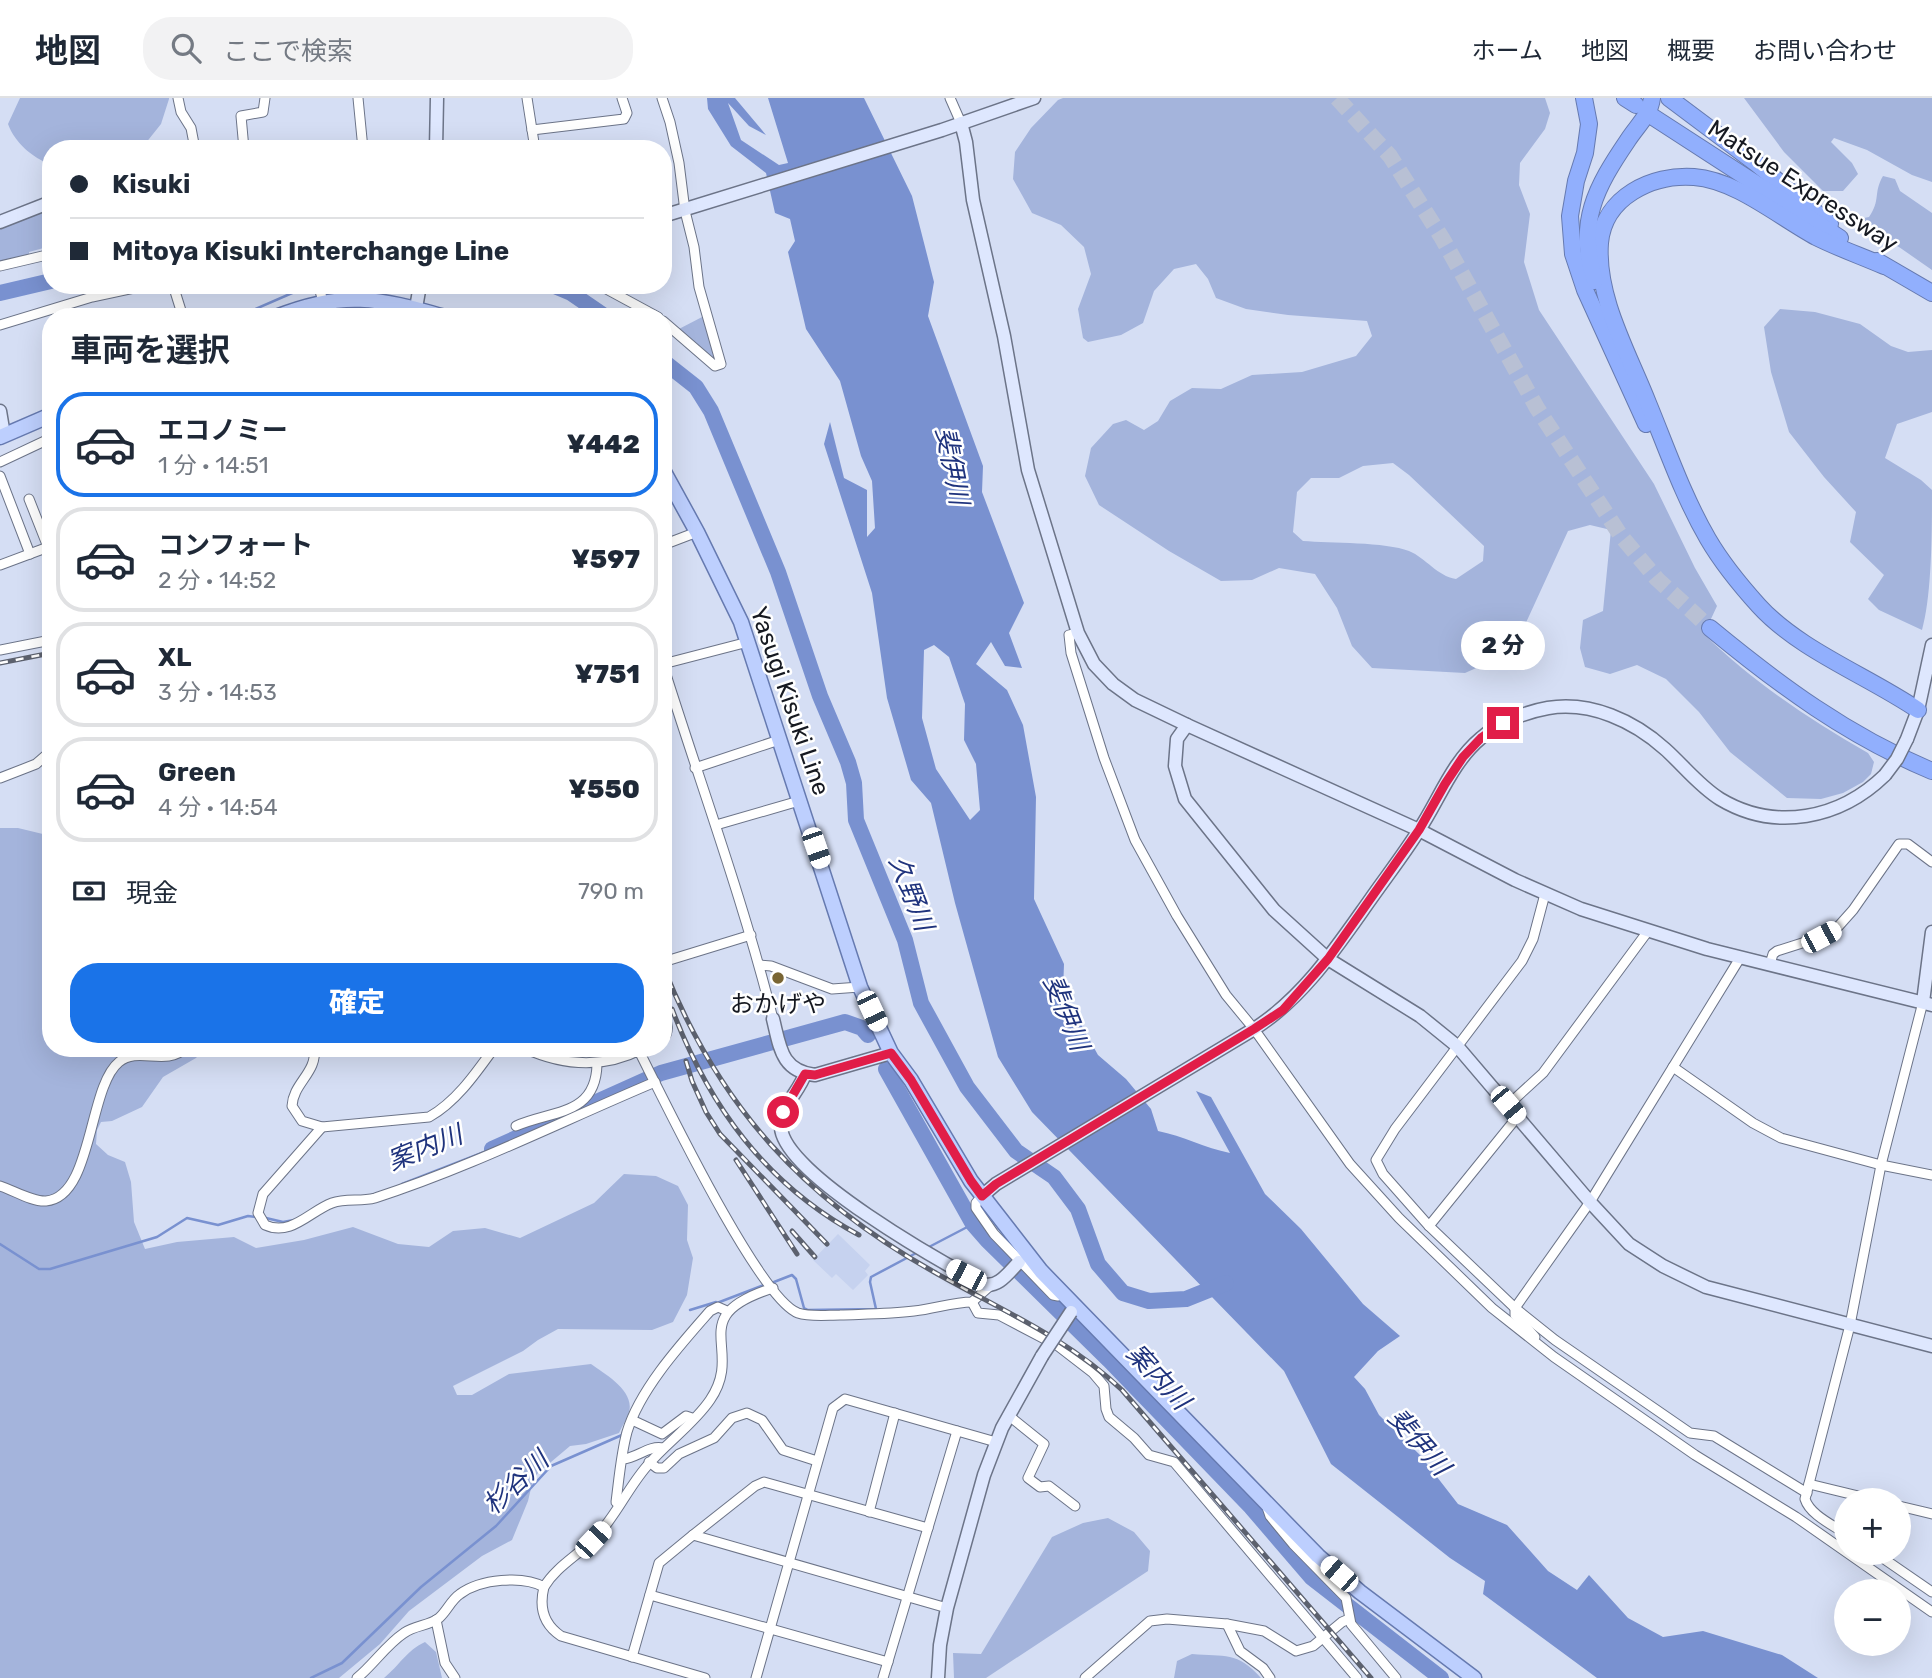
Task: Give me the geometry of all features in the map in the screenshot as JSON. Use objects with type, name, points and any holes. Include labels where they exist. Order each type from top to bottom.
[{"type":"highway","points":[[1584,98],[1590,124],[1586,153],[1576,181],[1570,216],[1573,254],[1585,290],[1683,510],[1704,548],[1726,579],[1756,612],[1783,636],[1818,660],[1874,691],[1917,710]]},
{"type":"highway","points":[[1669,98],[1822,216],[1851,245]]},
{"type":"highway","points":[[1573,254],[1579,218],[1588,192],[1601,165],[1643,103],[1640,100]]},
{"type":"highway","points":[[1640,100],[1650,109],[1595,194],[1587,221],[1586,240],[1591,270],[1598,289],[1611,311],[1689,503],[1709,541],[1732,574],[1762,608],[1819,652],[1887,689],[1917,710]]},
{"type":"highway","name":"Matsue Expressway","points":[[1650,115],[1796,211],[1932,293]]},
{"type":"highway","points":[[1611,311],[1600,263],[1600,241],[1604,224],[1614,208],[1629,193],[1671,177],[1714,180],[1817,237],[1884,265]]},
{"type":"highway","points":[[1710,628],[1812,708],[1863,738],[1932,771]]},
{"type":"main road","points":[[302,308],[323,301],[347,298],[388,301],[412,308]]},
{"type":"main road","points":[[2,436],[42,419]]},
{"type":"main road","name":"Yasugi Kisuki Line","points":[[672,486],[733,603],[748,642],[860,987],[891,1053],[911,1080],[971,1181],[1011,1236],[1073,1309],[1128,1358],[1318,1556],[1360,1592],[1474,1678]]},
{"type":"street","points":[[178,98],[193,140]]},
{"type":"street","points":[[243,140],[241,116],[263,112],[265,98]]},
{"type":"street","points":[[358,98],[362,140]]},
{"type":"street","points":[[436,140],[437,98]]},
{"type":"street","points":[[527,98],[534,140]]},
{"type":"street","points":[[532,130],[624,119],[627,113],[622,98]]},
{"type":"street","points":[[662,98],[680,163],[699,287],[721,364],[715,366],[705,359],[672,329]]},
{"type":"street","points":[[950,98],[966,142],[973,200],[1003,336],[1028,470],[1078,633],[1094,664],[1112,684],[1135,700],[1419,830],[1545,894],[1581,909],[1740,958],[1927,1004]]},
{"type":"street","points":[[672,214],[942,130],[1034,98]]},
{"type":"street","points":[[0,222],[42,206]]},
{"type":"street","points":[[0,266],[42,256]]},
{"type":"street","points":[[58,308],[109,294]]},
{"type":"street","points":[[321,294],[323,301]]},
{"type":"street","points":[[616,294],[641,308]]},
{"type":"street","points":[[0,325],[42,313]]},
{"type":"street","points":[[0,411],[2,436]]},
{"type":"street","points":[[0,462],[42,443]]},
{"type":"street","points":[[0,476],[30,554]]},
{"type":"street","points":[[29,499],[42,528]]},
{"type":"street","points":[[672,542],[697,532]]},
{"type":"street","points":[[0,565],[42,549]]},
{"type":"street","points":[[1078,633],[1069,635],[1071,653],[1104,758],[1135,840],[1177,916],[1249,1032],[1350,1164],[1399,1218],[1492,1308],[1554,1357],[1695,1455],[1796,1517],[1932,1612]]},
{"type":"street","points":[[0,650],[42,642]]},
{"type":"street","points":[[672,663],[748,642]]},
{"type":"street","points":[[1062,1293],[1053,1295],[1015,1266],[978,1212],[976,1203],[996,1184],[1283,1010],[1328,959],[1419,830],[1463,757],[1481,738],[1503,723],[1549,708],[1598,711],[1623,719],[1664,748],[1719,798],[1743,810],[1792,817],[1816,816],[1852,801],[1871,789],[1897,759],[1917,710],[1932,645]]},
{"type":"street","points":[[672,707],[716,824],[760,965],[785,1061],[794,1070],[815,1075],[891,1053]]},
{"type":"street","points":[[1188,725],[1177,739],[1175,766],[1185,799],[1274,910],[1328,959],[1420,1016],[1457,1046],[1629,1244],[1690,1280],[1932,1346]]},
{"type":"street","points":[[695,768],[779,740]]},
{"type":"street","points":[[0,778],[36,764],[42,759]]},
{"type":"street","points":[[716,824],[799,801]]},
{"type":"street","points":[[1770,964],[1777,951],[1821,937],[1844,922],[1899,844],[1908,844],[1932,862]]},
{"type":"street","points":[[1545,894],[1533,939],[1522,961],[1395,1129],[1376,1160],[1383,1174],[1430,1226],[1515,1308],[1555,1340],[1690,1433],[1714,1436],[1808,1488],[1834,1493]]},
{"type":"street","points":[[1508,1105],[1543,1073],[1648,931]]},
{"type":"street","points":[[1834,1525],[1805,1502],[1850,1325],[1881,1165],[1927,1004],[1932,932]]},
{"type":"street","points":[[672,958],[751,935]]},
{"type":"street","points":[[1554,1357],[1515,1315],[1515,1308],[1590,1202],[1740,958]]},
{"type":"street","points":[[760,965],[771,965],[832,989],[860,987]]},
{"type":"street","points":[[0,1185],[38,1200],[47,1201],[60,1195],[77,1175],[103,1089],[113,1067],[129,1057]]},
{"type":"street","points":[[314,1057],[313,1067],[293,1095],[292,1106],[302,1121],[322,1127],[429,1117],[440,1110],[474,1076],[488,1057]]},
{"type":"street","points":[[549,1057],[597,1064],[616,1057]]},
{"type":"street","points":[[639,1057],[699,1170],[741,1242],[790,1308],[804,1314],[912,1311],[972,1302],[1015,1266]]},
{"type":"street","points":[[516,1126],[532,1119],[543,1119],[582,1108],[591,1091],[597,1064]]},
{"type":"street","points":[[1673,1067],[1753,1123],[1781,1138],[1881,1165],[1932,1175]]},
{"type":"street","points":[[805,1074],[783,1112],[781,1125],[784,1139],[795,1155],[857,1208],[932,1258],[990,1286]]},
{"type":"street","points":[[322,1127],[263,1194],[258,1213],[263,1223],[275,1229],[287,1228],[332,1203],[371,1199],[480,1158],[582,1108],[653,1079]]},
{"type":"street","points":[[1430,1226],[1518,1116]]},
{"type":"street","points":[[705,1678],[567,1639],[555,1632],[543,1613],[541,1600],[544,1587],[554,1574],[598,1535],[649,1462],[710,1399],[718,1383],[722,1324],[727,1311],[740,1300],[773,1288]]},
{"type":"street","points":[[972,1302],[978,1313],[999,1315],[1058,1346],[1100,1378],[1105,1389],[1109,1417],[1149,1455],[1174,1462],[1357,1678]]},
{"type":"street","points":[[619,1505],[616,1502],[627,1433],[632,1420],[656,1378],[698,1324],[714,1308],[727,1311]]},
{"type":"street","points":[[938,1678],[940,1645],[947,1608],[996,1442],[1008,1415],[1042,1356],[1073,1309]]},
{"type":"street","points":[[755,1678],[833,1408],[845,1399],[996,1442]]},
{"type":"street","points":[[649,1462],[657,1468],[664,1468],[679,1454],[714,1438],[732,1418],[747,1413],[762,1420],[783,1450],[817,1461]]},
{"type":"street","points":[[869,1512],[895,1413]]},
{"type":"street","points":[[1008,1415],[1044,1444],[1028,1478],[1040,1487],[1049,1486],[1074,1506]]},
{"type":"street","points":[[632,1420],[662,1434],[686,1416],[692,1418]]},
{"type":"street","points":[[883,1678],[957,1431]]},
{"type":"street","points":[[623,1459],[656,1447],[663,1448]]},
{"type":"street","points":[[632,1657],[659,1563],[755,1486],[764,1482],[928,1528]]},
{"type":"street","points":[[1266,1504],[1277,1525],[1344,1595],[1348,1603],[1349,1618],[1396,1678]]},
{"type":"street","points":[[1911,1509],[1932,1514]]},
{"type":"street","points":[[693,1535],[947,1608]]},
{"type":"street","points":[[1893,1565],[1932,1592]]},
{"type":"street","points":[[357,1678],[402,1634],[417,1625],[436,1620],[459,1594],[475,1586],[522,1580],[544,1587]]},
{"type":"street","points":[[650,1595],[888,1662]]},
{"type":"street","points":[[1085,1678],[1150,1621],[1167,1619],[1227,1624],[1264,1631],[1296,1651],[1313,1646],[1349,1618]]},
{"type":"street","points":[[436,1620],[443,1655],[455,1678]]},
{"type":"street","points":[[1227,1624],[1240,1651],[1263,1668],[1270,1678]]},
{"type":"shaded area","points":[[20,98],[169,98],[161,124],[148,140],[42,140],[42,160],[25,149],[8,124]]},
{"type":"shaded area","points":[[1545,98],[1550,113],[1545,129],[1520,163],[1519,185],[1530,214],[1524,262],[1539,310],[1654,484],[1695,568],[1717,606],[1704,634],[1782,699],[1868,753],[1874,762],[1871,774],[1863,782],[1843,793],[1821,799],[1787,798],[1730,752],[1699,712],[1666,679],[1637,665],[1610,674],[1585,667],[1580,648],[1583,620],[1603,611],[1611,530],[1590,525],[1568,531],[1524,627],[1492,661],[1465,673],[1372,668],[1352,646],[1337,608],[1315,574],[1279,568],[1252,580],[1221,581],[1099,505],[1085,476],[1091,448],[1113,424],[1126,420],[1144,430],[1158,421],[1170,401],[1192,388],[1221,389],[1252,375],[1302,372],[1356,356],[1372,336],[1367,321],[1246,309],[1216,298],[1208,279],[1196,264],[1174,269],[1154,291],[1143,323],[1121,335],[1088,342],[1083,338],[1078,309],[1091,274],[1084,247],[1061,225],[1032,213],[1013,179],[1015,152],[1031,128],[1058,100]],"holes":[[[1393,463],[1484,546],[1483,561],[1456,579],[1443,574],[1415,554],[1399,548],[1303,541],[1293,532],[1297,492],[1311,478],[1339,478],[1363,466]]]},
{"type":"shaded area","points":[[1744,98],[1932,98],[1932,182],[1912,175],[1867,150],[1834,138],[1831,142],[1852,163],[1858,174],[1843,191],[1823,191],[1784,152]]},
{"type":"shaded area","points":[[1883,176],[1895,179],[1900,191],[1932,213],[1932,270],[1899,247],[1848,221],[1869,217],[1875,206]]},
{"type":"shaded area","points":[[42,212],[42,248],[29,252],[29,256],[0,262],[0,228]]},
{"type":"shaded area","points":[[1780,309],[1815,312],[1860,324],[1891,346],[1908,352],[1932,350],[1932,412],[1897,424],[1885,458],[1932,490],[1930,581],[1922,630],[1879,610],[1868,599],[1884,575],[1850,542],[1856,512],[1789,432],[1771,372],[1764,327]]},
{"type":"shaded area","points":[[704,316],[715,357],[711,357],[677,330]]},
{"type":"shaded area","points":[[0,828],[18,828],[42,834],[42,1057],[197,1057],[163,1077],[142,1107],[112,1121],[101,1122],[97,1130],[96,1144],[108,1155],[125,1162],[131,1182],[134,1222],[145,1249],[177,1242],[234,1237],[256,1248],[304,1240],[353,1227],[398,1244],[429,1247],[453,1231],[485,1228],[520,1238],[594,1203],[624,1174],[656,1176],[678,1186],[688,1205],[687,1240],[693,1258],[687,1295],[673,1322],[652,1330],[558,1329],[523,1351],[453,1386],[457,1395],[472,1395],[509,1374],[591,1364],[623,1390],[630,1404],[619,1433],[586,1444],[570,1446],[538,1473],[533,1480],[528,1501],[512,1540],[482,1556],[409,1611],[380,1644],[339,1678],[0,1678]]},
{"type":"shaded area","points":[[838,1234],[870,1265],[865,1271],[868,1275],[853,1290],[836,1274],[832,1278],[813,1260]]},
{"type":"shaded area","points":[[1108,1518],[1134,1532],[1150,1551],[1148,1571],[986,1678],[954,1678],[953,1653],[981,1654],[1052,1537],[1083,1523]]},
{"type":"shaded area","points":[[425,1642],[436,1652],[442,1678],[384,1678],[408,1654]]},
{"type":"shaded area","points":[[1192,1654],[1237,1659],[1261,1678],[1174,1678],[1177,1661]]},
{"type":"water","name":"斐伊川","points":[[707,98],[735,98],[766,135],[749,126],[728,103],[741,140],[779,165],[788,163],[768,98],[864,98],[912,196],[934,282],[928,316],[983,466],[982,492],[1024,603],[1009,633],[1022,668],[1005,666],[991,642],[976,664],[1007,690],[1023,725],[1036,797],[1034,899],[1064,964],[1063,992],[1098,1055],[1126,1079],[1151,1109],[1158,1131],[1230,1153],[1196,1091],[1211,1097],[1265,1194],[1301,1229],[1363,1304],[1400,1336],[1378,1351],[1354,1377],[1365,1389],[1379,1415],[1420,1455],[1458,1504],[1507,1525],[1548,1571],[1577,1590],[1589,1575],[1628,1618],[1663,1637],[1703,1631],[1782,1655],[1818,1678],[1597,1678],[1483,1594],[1485,1581],[1450,1558],[1331,1464],[1284,1371],[1032,1112],[998,1057],[955,903],[931,803],[911,780],[887,698],[872,593],[824,444],[830,422],[844,478],[867,490],[867,537],[875,528],[872,481],[861,456],[840,381],[806,329],[788,252],[795,241],[790,219],[775,213],[766,173],[731,146],[708,109]],"holes":[[[934,645],[949,657],[965,704],[964,740],[976,764],[980,810],[970,820],[936,769],[922,718],[924,650]]]},
{"type":"waterway","name":"久野川","points":[[0,293],[42,283]]},
{"type":"waterway","points":[[258,308],[290,294]]},
{"type":"waterway","name":"久野川","points":[[572,294],[593,308]]},
{"type":"waterway","name":"久野川","points":[[672,368],[696,387],[711,411],[778,572],[820,696],[848,762],[854,783],[856,820],[905,940],[921,1003],[967,1087],[1016,1151],[1054,1177],[1078,1209],[1098,1264],[1123,1293],[1149,1301],[1186,1299],[1226,1283]]},
{"type":"waterway","name":"案内川","points":[[492,1149],[661,1073],[845,1022],[862,1028],[868,1035]]},
{"type":"waterway","name":"案内川","points":[[886,1069],[973,1224],[987,1240],[1109,1360],[1251,1507],[1312,1578],[1441,1678]]},
{"type":"waterway","name":"案内川","points":[[402,1184],[492,1149]]},
{"type":"waterway","name":"案内川","points":[[0,1244],[39,1269],[50,1269],[157,1237],[187,1218],[218,1225],[248,1216],[256,1217]]},
{"type":"waterway","name":"案内川","points":[[266,1218],[283,1222],[294,1220]]},
{"type":"waterway","name":"杉谷川","points":[[927,1248],[973,1224]]},
{"type":"waterway","name":"杉谷川","points":[[774,1282],[792,1275],[796,1279],[804,1308],[808,1310],[876,1309],[871,1277],[918,1252]]},
{"type":"waterway","name":"杉谷川","points":[[717,1303],[764,1285]]},
{"type":"waterway","points":[[690,1310],[716,1302]]},
{"type":"waterway","name":"杉谷川","points":[[311,1678],[342,1663],[421,1587],[496,1526],[551,1466],[622,1435],[623,1432]]},
{"type":"tunnel","points":[[1337,98],[1390,156],[1442,238],[1537,408],[1621,536],[1657,579],[1710,628]]},
{"type":"railway","points":[[0,663],[42,655]]},
{"type":"railway","points":[[672,987],[685,1017],[739,1106],[806,1180],[887,1244],[1056,1339],[1101,1371],[1122,1390],[1371,1678]]},
{"type":"railway","points":[[672,1009],[704,1078],[744,1140],[796,1192],[859,1235]]},
{"type":"railway","points":[[686,1061],[706,1112],[720,1134],[827,1244]]},
{"type":"railway","points":[[736,1160],[797,1254]]},
{"type":"railway","points":[[792,1231],[815,1257]]},
{"type":"place","name":"おかげや","points":[[778,978]]},
{"type":"route","points":[[783,1112],[805,1074],[815,1075],[891,1053],[911,1080],[982,1196],[996,1184],[1283,1010],[1328,959],[1419,830],[1463,757],[1481,738],[1503,723]]}]
